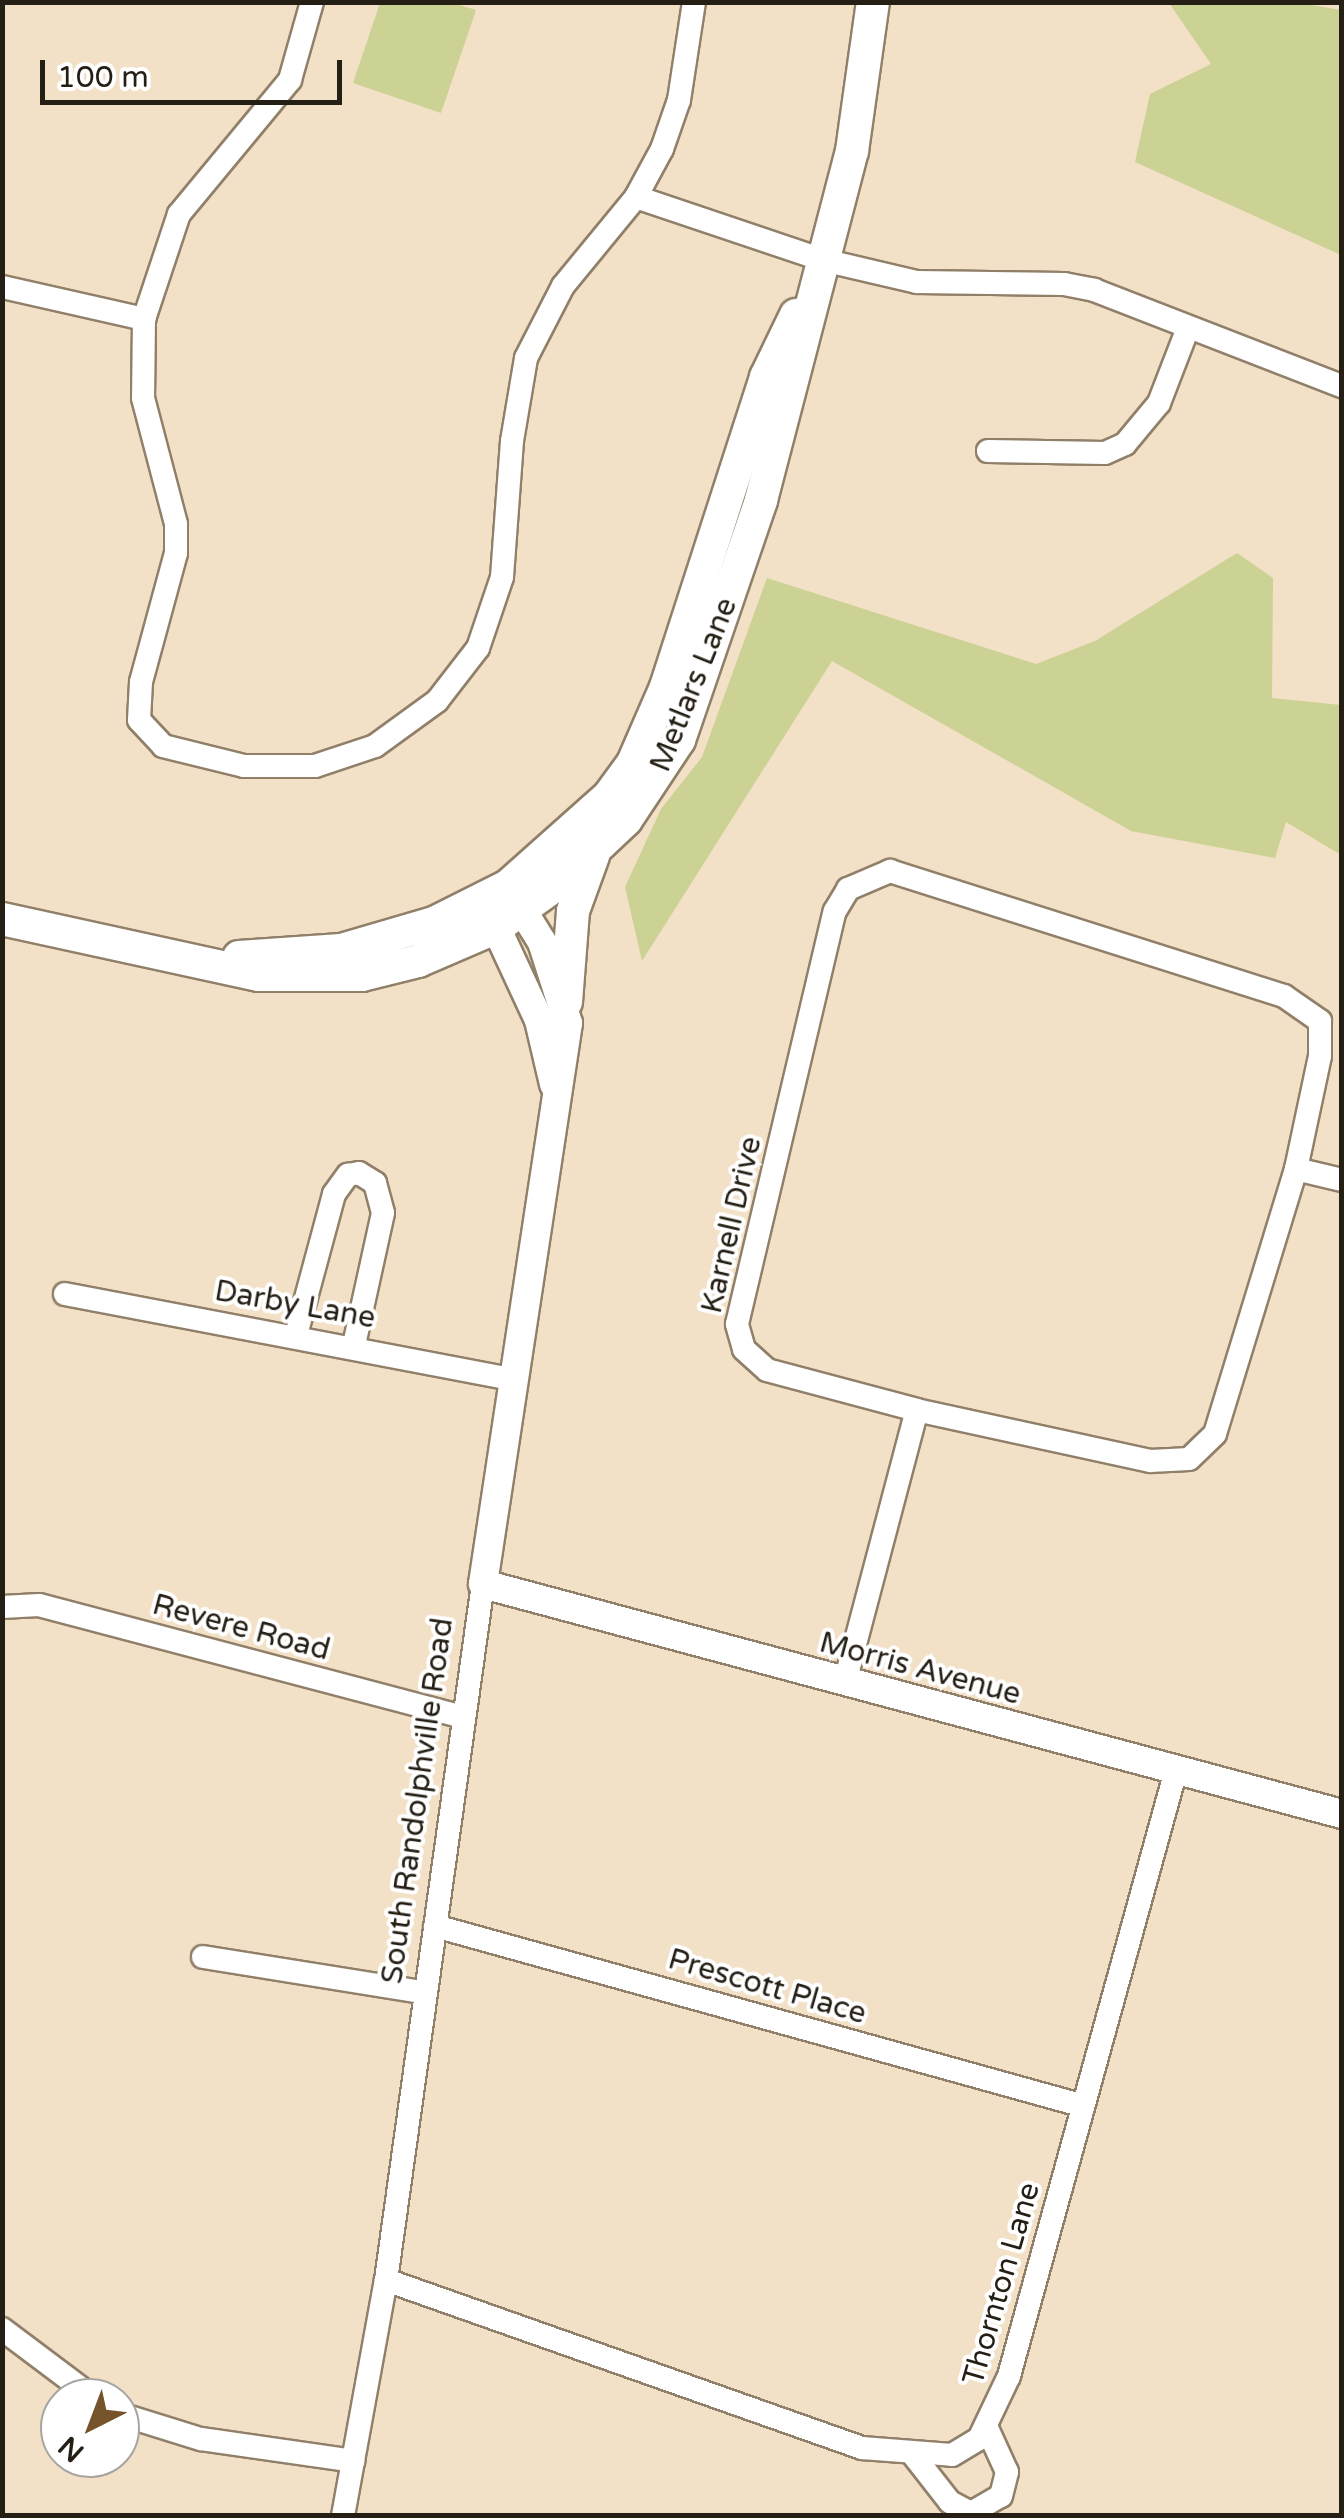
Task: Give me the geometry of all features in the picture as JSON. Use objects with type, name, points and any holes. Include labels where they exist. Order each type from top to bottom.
[{"type":"main road","name":"Metlars Lane","points":[[2,919],[205,959],[356,946],[503,906],[593,854],[656,781],[700,688],[761,500],[823,260],[861,103],[874,2]]},
{"type":"main road","name":"Metlars Lane","points":[[503,906],[588,820],[633,763],[691,615],[766,376],[823,260]]},
{"type":"main road","points":[[566,1002],[573,912],[593,854]]},
{"type":"street","points":[[312,2],[290,80],[179,214],[144,318],[144,398],[170,498],[176,553],[141,682],[139,720],[163,746],[244,766],[314,766],[346,758],[406,727],[478,648],[502,577],[512,442],[526,358],[563,286],[636,197],[679,100],[694,2]]},
{"type":"street","points":[[636,197],[823,260],[949,286],[1064,284],[1342,386]]},
{"type":"street","points":[[2,287],[144,318]]},
{"type":"street","points":[[988,452],[1105,453],[1126,444],[1159,403],[1188,328]]},
{"type":"street","name":"Karnell Drive","points":[[909,874],[1305,1005],[1320,1021],[1322,1037],[1296,1169],[1216,1434],[1189,1459],[1150,1461],[916,1410],[766,1370],[752,1360],[738,1334],[835,911],[848,889],[866,876],[909,874]]},
{"type":"street","name":"South Randolphville Road","points":[[343,2516],[386,2280],[422,1992],[435,1926],[555,1095],[566,1045],[566,1002],[503,906]]},
{"type":"street","name":"South Randolphville Road","points":[[503,906],[539,1020],[555,1095]]},
{"type":"street","points":[[1296,1169],[1342,1180]]},
{"type":"street","points":[[296,1335],[334,1194],[348,1175],[359,1173],[375,1183],[383,1213],[354,1345]]},
{"type":"street","name":"Darby Lane","points":[[66,1294],[354,1345],[512,1379]]},
{"type":"street","points":[[845,1682],[916,1410]]},
{"type":"street","name":"Morris Avenue","points":[[483,1584],[1342,1814]]},
{"type":"street","name":"Revere Road","points":[[2,1607],[40,1605],[464,1717]]},
{"type":"street","name":"Thornton Lane","points":[[386,2280],[862,2448],[914,2456],[952,2455],[979,2439],[1009,2376],[1176,1770]]},
{"type":"street","name":"Prescott Place","points":[[435,1926],[1084,2106]]},
{"type":"street","points":[[202,1957],[422,1992]]},
{"type":"street","points":[[2,2330],[67,2378]]},
{"type":"street","points":[[140,2420],[200,2439],[353,2461]]},
{"type":"street","points":[[914,2456],[950,2502],[970,2513],[1001,2496],[1007,2472],[986,2426]]},
{"type":"green space","points":[[380,3],[453,3],[476,10],[441,113],[353,83]]},
{"type":"green space","points":[[1169,3],[1300,3],[1341,10],[1341,255],[1135,162],[1150,94],[1211,64]]},
{"type":"green space","points":[[1237,553],[1273,578],[1272,698],[1341,705],[1341,855],[1286,822],[1275,858],[1131,831],[832,661],[642,961],[625,887],[661,809],[702,757],[767,578],[1036,664],[1095,641]]}]
